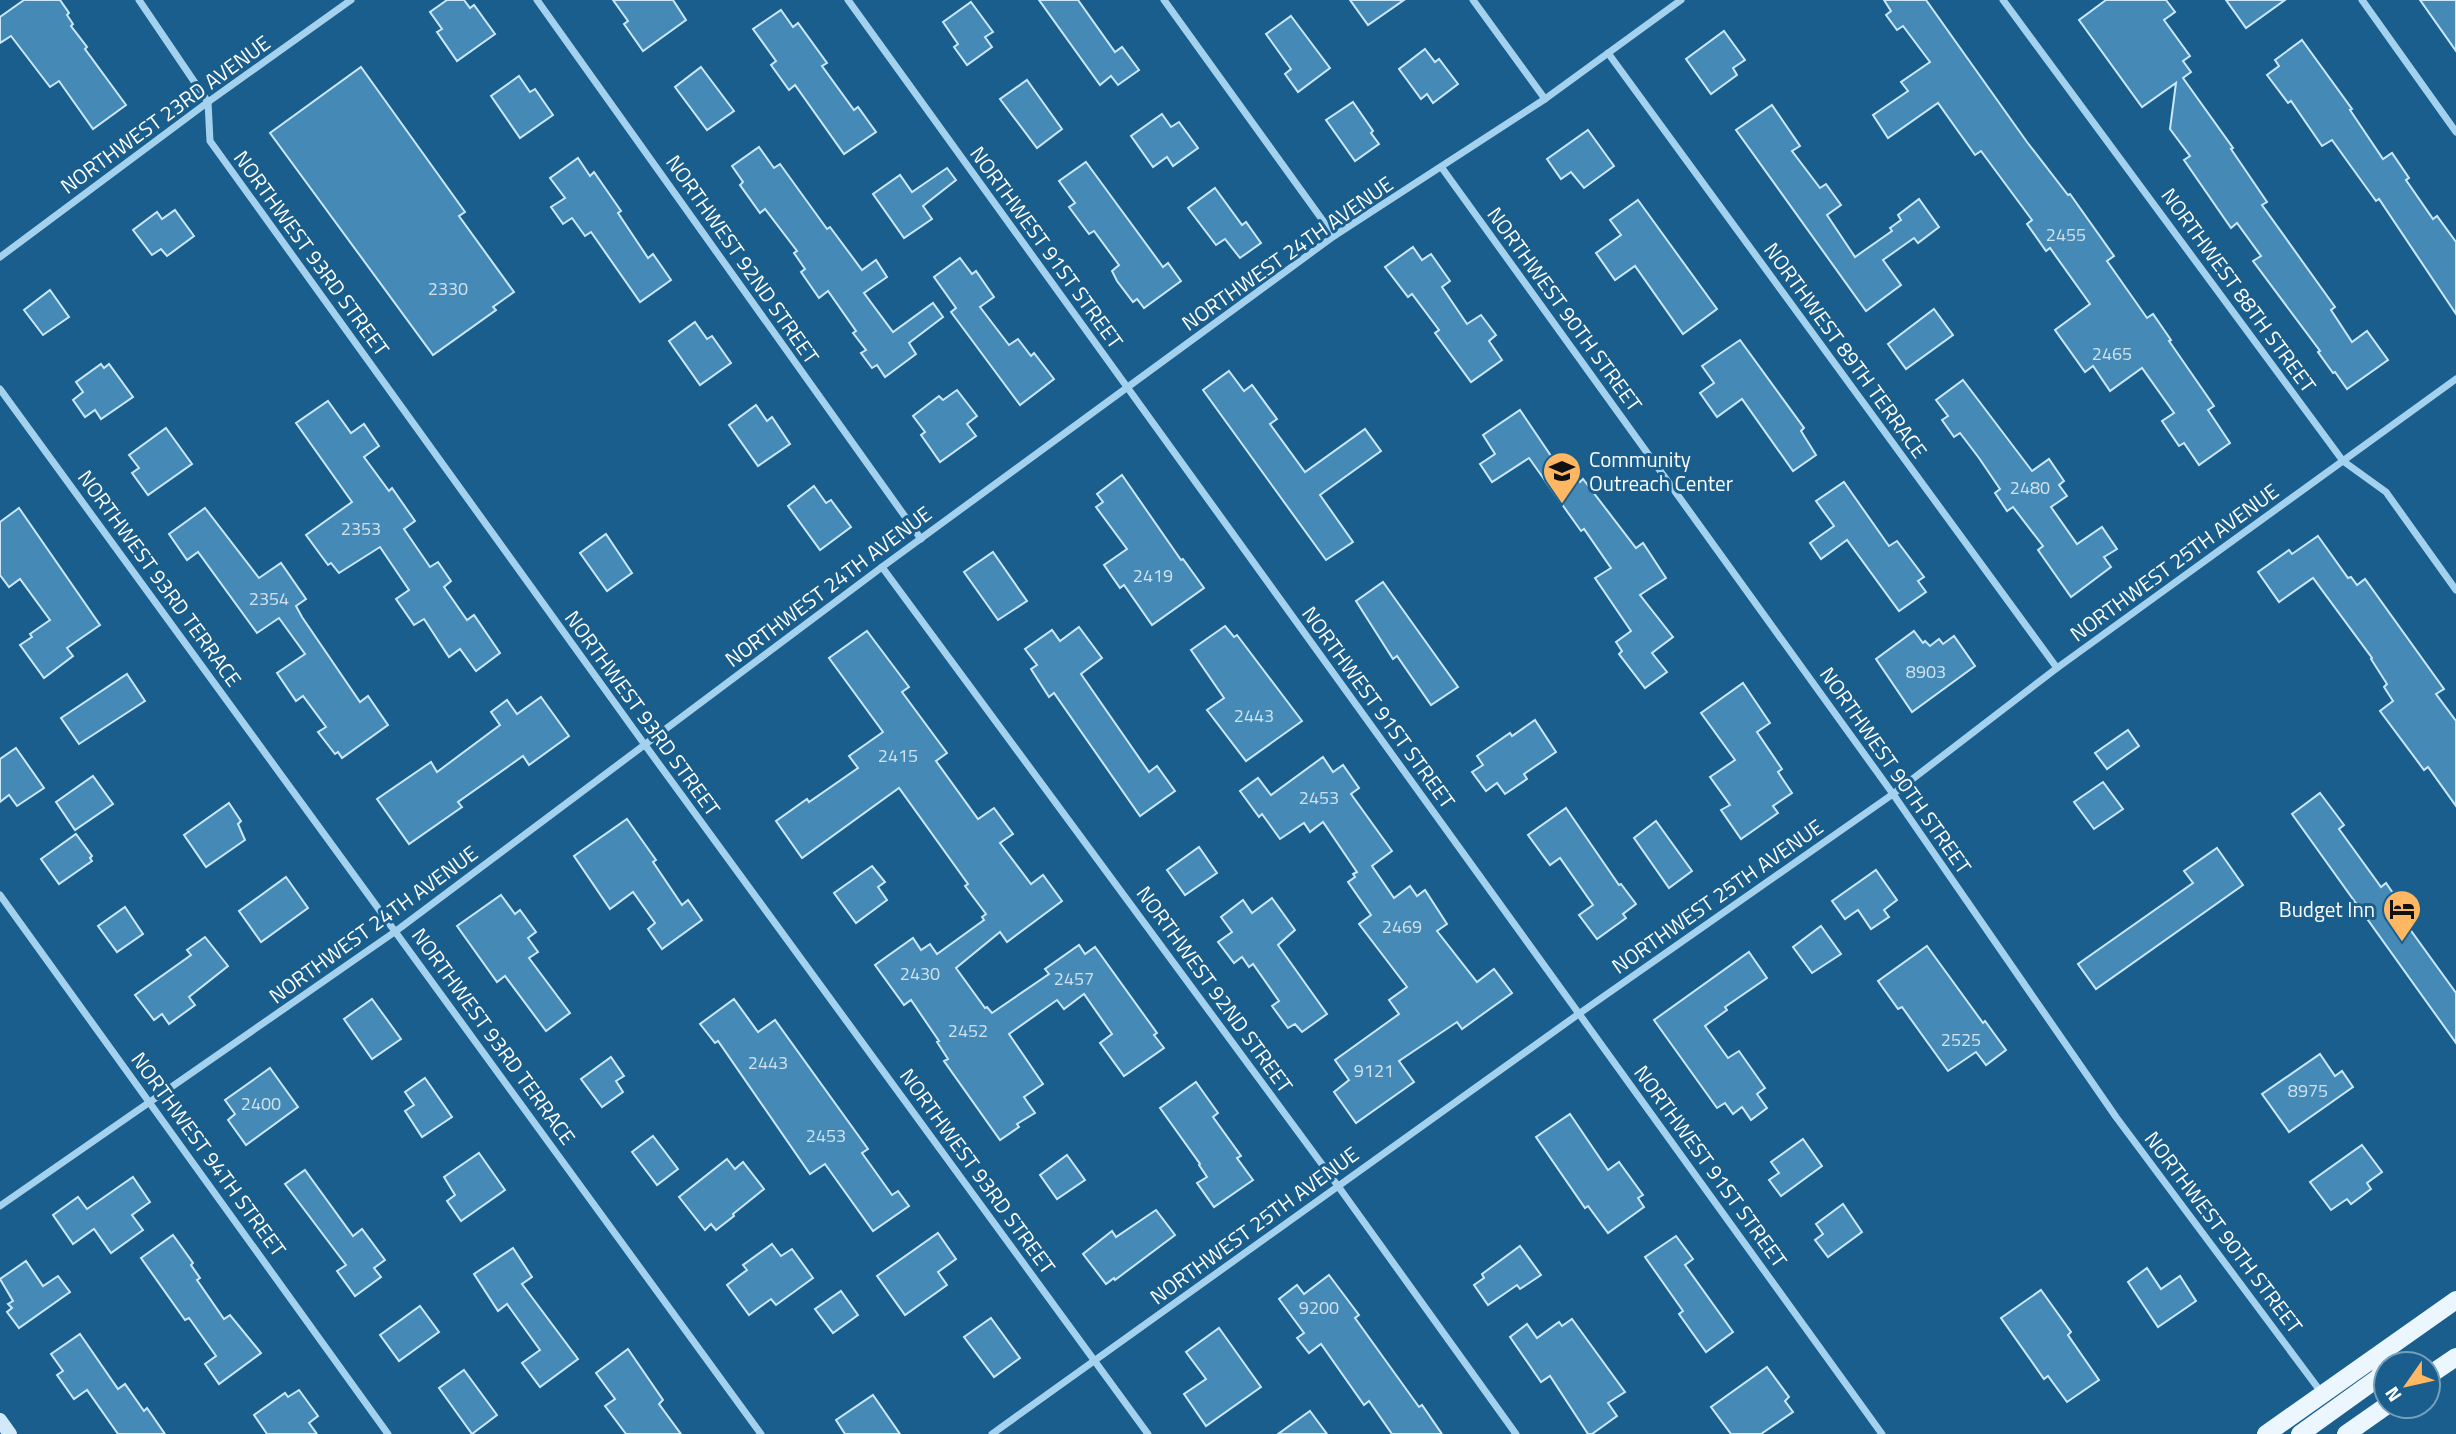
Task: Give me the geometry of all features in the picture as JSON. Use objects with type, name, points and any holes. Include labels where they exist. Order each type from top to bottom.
[{"type":"main road","points":[[2266,1434],[2456,1300]]},
{"type":"main road","points":[[2392,1350],[2394,1343]]},
{"type":"main road","points":[[2300,1434],[2372,1382]]},
{"type":"main road","points":[[2346,1434],[2372,1416]]},
{"type":"main road","points":[[0,1420],[10,1434]]},
{"type":"street","points":[[139,0],[208,102]]},
{"type":"street","name":"NORTHWEST 23RD AVENUE","points":[[0,257],[208,102],[351,0]]},
{"type":"street","name":"NORTHWEST 92ND STREET","points":[[537,0],[921,539]]},
{"type":"street","name":"NORTHWEST 91ST STREET","points":[[848,0],[1882,1434]]},
{"type":"street","points":[[1164,0],[1334,236]]},
{"type":"street","points":[[1473,0],[1545,99]]},
{"type":"street","name":"NORTHWEST 24TH AVENUE","points":[[0,1206],[396,931],[882,567],[1334,236],[1545,99],[1681,0]]},
{"type":"street","name":"NORTHWEST 88TH STREET","points":[[2003,0],[2343,461],[2386,492],[2456,590]]},
{"type":"street","points":[[2362,0],[2456,132]]},
{"type":"street","name":"NORTHWEST 89TH TERRACE","points":[[1608,53],[2057,668]]},
{"type":"street","name":"NORTHWEST 93RD STREET","points":[[208,102],[210,141],[645,746],[1148,1434]]},
{"type":"street","name":"NORTHWEST 90TH STREET","points":[[1442,168],[1893,794],[2116,1117],[2322,1393]]},
{"type":"street","name":"NORTHWEST 25TH AVENUE","points":[[992,1434],[1580,1013],[1893,794],[2057,668],[2456,379]]},
{"type":"street","name":"NORTHWEST 93RD TERRACE","points":[[0,389],[761,1434]]},
{"type":"street","name":"NORTHWEST 92ND STREET","points":[[882,567],[1338,1186],[1516,1434]]},
{"type":"street","name":"NORTHWEST 94TH STREET","points":[[0,895],[388,1434]]},
{"type":"building","points":[[24,0],[60,0],[69,13],[67,15],[73,24],[71,26],[87,47],[85,49],[126,105],[93,129],[59,81],[50,87],[11,36],[0,43],[0,17]]},
{"type":"building","points":[[447,0],[464,0],[470,8],[474,5],[495,34],[457,61],[437,32],[442,29],[430,12]]},
{"type":"building","points":[[613,0],[673,0],[686,20],[643,51],[624,24],[628,21]]},
{"type":"building","points":[[1039,0],[1078,0],[1115,52],[1122,47],[1139,70],[1118,85],[1111,76],[1100,85]]},
{"type":"building","points":[[1350,0],[1404,0],[1368,25]]},
{"type":"building","points":[[1884,0],[1926,0],[2027,142],[2068,195],[2070,194],[2114,256],[2107,261],[2147,318],[2153,314],[2171,340],[2169,341],[2214,406],[2208,410],[2230,443],[2199,465],[2184,443],[2179,446],[2162,421],[2174,413],[2142,368],[2110,391],[2093,366],[2085,372],[2055,330],[2090,304],[2050,248],[2046,251],[2027,224],[2032,220],[1981,151],[1975,155],[1938,103],[1888,138],[1873,115],[1908,91],[1901,82],[1930,62],[1903,26],[1897,30],[1886,15],[1891,11]]},
{"type":"building","points":[[2106,0],[2166,0],[2175,12],[2164,20],[2190,56],[2183,61],[2191,72],[2183,78],[2233,148],[2231,149],[2267,202],[2262,205],[2335,307],[2331,310],[2352,342],[2367,331],[2388,360],[2347,389],[2253,261],[2261,256],[2237,223],[2231,228],[2184,160],[2190,156],[2170,129],[2176,83],[2142,107],[2079,20]]},
{"type":"building","points":[[2226,0],[2285,0],[2246,28]]},
{"type":"building","points":[[2420,0],[2456,0],[2456,51]]},
{"type":"building","points":[[971,2],[993,32],[985,37],[992,47],[967,65],[954,47],[958,44],[943,22]]},
{"type":"building","points":[[781,10],[793,27],[798,23],[827,63],[822,66],[854,110],[858,107],[876,132],[844,154],[795,85],[789,90],[771,65],[776,61],[753,29]]},
{"type":"building","points":[[1291,16],[1330,68],[1298,92],[1285,74],[1291,69],[1266,34]]},
{"type":"building","points":[[1724,31],[1745,60],[1733,68],[1737,75],[1711,94],[1686,59]]},
{"type":"building","points":[[2302,40],[2352,109],[2350,110],[2383,159],[2392,153],[2409,178],[2406,180],[2433,219],[2437,216],[2456,242],[2456,314],[2379,199],[2376,201],[2332,140],[2322,146],[2291,101],[2288,103],[2267,75],[2279,66],[2275,60]]},
{"type":"building","points":[[1425,49],[1435,62],[1439,59],[1458,84],[1433,103],[1427,94],[1421,99],[1399,69]]},
{"type":"building","points":[[361,67],[465,212],[459,216],[514,292],[493,307],[496,310],[433,355],[270,133]]},
{"type":"building","points":[[701,67],[734,111],[707,130],[675,87]]},
{"type":"building","points":[[519,76],[530,92],[535,89],[553,115],[520,138],[491,96]]},
{"type":"building","points":[[1027,80],[1062,129],[1037,148],[1000,99]]},
{"type":"building","points":[[1353,102],[1379,144],[1355,161],[1326,120]]},
{"type":"building","points":[[1772,105],[1800,146],[1792,151],[1820,188],[1826,184],[1841,205],[1827,215],[1855,257],[1892,231],[1890,228],[1901,220],[1898,215],[1919,199],[1939,227],[1918,243],[1914,238],[1883,260],[1901,285],[1866,311],[1736,130]]},
{"type":"building","points":[[1162,114],[1171,127],[1179,122],[1198,148],[1173,166],[1167,157],[1153,167],[1131,136]]},
{"type":"building","points":[[1588,130],[1614,166],[1584,188],[1571,172],[1561,179],[1547,159]]},
{"type":"building","points":[[759,147],[774,168],[780,164],[827,229],[830,227],[862,270],[876,260],[887,277],[864,293],[893,332],[933,303],[943,317],[909,343],[916,354],[885,377],[877,365],[872,368],[861,353],[866,350],[853,333],[856,331],[828,291],[819,298],[801,272],[805,269],[794,253],[797,251],[765,209],[760,213],[740,185],[743,182],[732,166]]},
{"type":"building","points":[[578,158],[590,176],[594,172],[621,211],[618,213],[648,258],[653,254],[671,280],[640,302],[591,232],[585,236],[572,218],[563,224],[551,207],[565,198],[550,178]]},
{"type":"building","points":[[1086,162],[1163,267],[1168,263],[1181,281],[1144,308],[1137,299],[1133,302],[1117,281],[1112,271],[1119,265],[1094,231],[1089,234],[1069,207],[1075,203],[1059,181]]},
{"type":"building","points":[[947,168],[956,180],[923,206],[932,219],[904,238],[873,194],[900,175],[912,192]]},
{"type":"building","points":[[1215,188],[1242,225],[1246,222],[1261,243],[1240,258],[1225,239],[1216,245],[1188,208]]},
{"type":"building","points":[[1638,200],[1717,309],[1683,334],[1635,266],[1615,280],[1596,253],[1621,235],[1610,220]]},
{"type":"building","points":[[175,210],[194,236],[167,256],[161,249],[152,255],[133,230],[157,212],[162,219]]},
{"type":"building","points":[[1413,247],[1422,260],[1431,254],[1450,281],[1442,287],[1467,324],[1481,315],[1496,335],[1489,341],[1502,360],[1471,382],[1435,333],[1439,330],[1412,294],[1408,297],[1385,267]]},
{"type":"building","points":[[960,258],[972,274],[976,271],[994,297],[980,307],[1009,345],[1018,339],[1031,356],[1034,353],[1054,379],[1020,405],[951,312],[956,308],[934,277]]},
{"type":"building","points":[[50,290],[69,317],[43,335],[24,310]]},
{"type":"building","points":[[1934,309],[1953,335],[1906,369],[1888,344]]},
{"type":"building","points":[[695,322],[707,339],[712,336],[731,363],[700,385],[669,341]]},
{"type":"building","points":[[1740,340],[1804,428],[1801,431],[1816,455],[1793,471],[1742,399],[1717,417],[1700,393],[1714,383],[1702,366]]},
{"type":"building","points":[[101,364],[104,368],[109,364],[133,397],[101,419],[95,410],[85,417],[73,400],[83,392],[76,382]]},
{"type":"building","points":[[1229,371],[1244,391],[1252,385],[1277,419],[1270,424],[1305,472],[1365,429],[1381,451],[1320,495],[1353,542],[1326,560],[1203,390]]},
{"type":"building","points":[[1963,380],[2032,471],[2049,459],[2064,481],[2059,485],[2067,496],[2051,507],[2077,544],[2102,527],[2117,549],[2104,557],[2111,567],[2071,597],[2038,550],[2043,546],[2013,507],[2007,511],[1995,493],[2000,489],[1979,458],[1960,433],[1954,437],[1942,420],[1948,416],[1936,400]]},
{"type":"building","points":[[957,390],[977,416],[967,424],[976,436],[940,462],[921,435],[925,432],[913,416],[939,396],[943,400]]},
{"type":"building","points":[[328,401],[351,433],[364,424],[379,446],[364,457],[389,491],[392,488],[415,521],[404,529],[430,567],[438,562],[451,581],[444,587],[467,620],[474,615],[500,653],[476,671],[460,649],[449,657],[424,619],[414,625],[396,599],[409,590],[380,547],[339,573],[331,563],[328,565],[306,535],[352,502],[296,423]]},
{"type":"building","points":[[756,405],[767,421],[772,417],[790,444],[758,466],[729,425]]},
{"type":"building","points":[[1520,410],[1566,478],[1574,472],[1580,482],[1583,479],[1636,548],[1643,543],[1666,578],[1640,595],[1673,637],[1652,653],[1667,672],[1645,688],[1619,654],[1622,651],[1616,642],[1631,631],[1595,578],[1611,568],[1584,529],[1581,531],[1529,458],[1492,482],[1480,464],[1495,454],[1483,435]]},
{"type":"building","points":[[166,428],[192,464],[148,495],[132,473],[139,468],[129,455]]},
{"type":"building","points":[[1122,475],[1181,560],[1183,559],[1204,588],[1152,625],[1124,585],[1120,588],[1104,565],[1127,549],[1096,507],[1103,502],[1097,494]]},
{"type":"building","points":[[1844,482],[1889,546],[1897,541],[1924,577],[1918,581],[1926,592],[1899,611],[1847,540],[1821,559],[1810,543],[1834,526],[1816,501]]},
{"type":"building","points":[[814,486],[826,503],[831,500],[851,527],[820,550],[788,506]]},
{"type":"building","points":[[19,508],[100,625],[67,648],[73,656],[44,678],[20,645],[50,620],[20,579],[9,587],[0,575],[0,522]]},
{"type":"building","points":[[205,508],[259,578],[281,563],[306,599],[296,606],[302,617],[360,702],[368,696],[388,725],[342,758],[338,752],[335,754],[318,732],[326,727],[303,696],[296,701],[277,673],[305,654],[279,618],[257,633],[198,552],[187,560],[169,534]]},
{"type":"building","points":[[606,534],[632,573],[607,591],[580,553]]},
{"type":"building","points":[[2318,536],[2348,578],[2351,577],[2357,585],[2365,579],[2444,689],[2436,694],[2456,721],[2456,806],[2428,767],[2424,770],[2380,711],[2393,701],[2384,687],[2387,684],[2372,658],[2313,578],[2279,602],[2258,572],[2289,550],[2292,554]]},
{"type":"building","points":[[993,552],[1027,601],[998,620],[964,572]]},
{"type":"building","points":[[1383,582],[1458,687],[1431,705],[1397,656],[1393,659],[1356,601]]},
{"type":"building","points":[[1225,626],[1234,637],[1237,635],[1302,721],[1246,761],[1207,710],[1224,698],[1191,650]]},
{"type":"building","points":[[1079,627],[1102,658],[1081,674],[1149,772],[1157,766],[1175,791],[1140,816],[1054,693],[1049,697],[1031,669],[1037,665],[1025,649],[1052,630],[1060,641]]},
{"type":"building","points":[[867,631],[909,687],[902,692],[947,753],[936,761],[978,819],[994,808],[1013,834],[1000,843],[1031,884],[1043,875],[1062,901],[1007,942],[1000,932],[956,968],[985,1008],[992,1013],[1049,974],[1045,969],[1079,945],[1085,954],[1095,947],[1157,1033],[1154,1035],[1164,1048],[1124,1076],[1100,1043],[1112,1034],[1084,994],[1064,1009],[1057,1000],[1009,1034],[1043,1084],[1024,1097],[1035,1113],[1017,1124],[1019,1127],[1000,1140],[944,1061],[948,1059],[937,1042],[939,1041],[911,1000],[904,1005],[875,965],[913,938],[921,950],[930,944],[937,954],[984,920],[982,917],[986,914],[965,886],[968,884],[899,788],[802,858],[776,821],[858,768],[849,756],[883,732],[829,658]]},
{"type":"building","points":[[1914,631],[1923,643],[1925,641],[1930,646],[1939,639],[1943,644],[1954,636],[1975,666],[1912,712],[1876,659]]},
{"type":"building","points":[[127,674],[145,701],[79,744],[61,718]]},
{"type":"building","points":[[1743,683],[1770,723],[1757,732],[1782,769],[1778,772],[1792,793],[1773,806],[1778,813],[1741,839],[1721,810],[1730,805],[1710,777],[1735,760],[1701,713]]},
{"type":"building","points":[[541,697],[569,736],[529,765],[523,756],[458,802],[462,807],[409,844],[377,799],[431,762],[437,772],[500,725],[491,712],[507,700],[517,714]]},
{"type":"building","points":[[1535,720],[1556,752],[1524,774],[1527,779],[1505,794],[1497,783],[1486,791],[1472,772],[1483,765],[1477,756],[1510,733],[1512,736]]},
{"type":"building","points":[[2128,730],[2139,746],[2107,769],[2095,753]]},
{"type":"building","points":[[16,748],[44,788],[17,806],[9,795],[0,802],[0,759]]},
{"type":"building","points":[[1323,757],[1333,772],[1343,765],[1359,788],[1351,794],[1392,851],[1372,866],[1394,898],[1410,886],[1417,896],[1425,890],[1447,924],[1437,931],[1477,982],[1494,969],[1512,993],[1462,1029],[1457,1022],[1399,1061],[1414,1082],[1356,1123],[1334,1092],[1349,1080],[1335,1060],[1399,1014],[1389,1000],[1407,987],[1359,924],[1371,915],[1348,882],[1357,872],[1323,822],[1310,832],[1304,823],[1280,839],[1262,814],[1259,817],[1240,791],[1258,778],[1271,795]]},
{"type":"building","points":[[93,776],[113,804],[75,830],[56,802]]},
{"type":"building","points":[[2103,782],[2123,809],[2094,829],[2074,802]]},
{"type":"building","name":"Budget Inn","points":[[2320,793],[2344,825],[2339,829],[2381,887],[2386,883],[2397,899],[2391,903],[2456,993],[2456,1043],[2292,814]]},
{"type":"building","points":[[229,803],[241,821],[238,824],[245,840],[206,867],[184,835]]},
{"type":"building","points":[[1566,808],[1619,885],[1621,884],[1636,904],[1623,914],[1626,918],[1597,939],[1579,915],[1593,905],[1560,858],[1550,865],[1528,835]]},
{"type":"building","points":[[627,819],[656,860],[653,862],[682,905],[688,900],[702,920],[662,949],[648,929],[655,923],[633,892],[610,909],[574,856]]},
{"type":"building","points":[[1656,821],[1692,871],[1669,888],[1634,838]]},
{"type":"building","points":[[76,834],[92,856],[92,861],[59,884],[41,859]]},
{"type":"building","points":[[1199,847],[1217,873],[1185,895],[1167,870]]},
{"type":"building","points":[[2217,848],[2243,885],[2096,989],[2078,964],[2193,883],[2184,871]]},
{"type":"building","points":[[872,866],[885,882],[878,887],[887,900],[856,923],[834,893]]},
{"type":"building","points":[[1876,870],[1897,900],[1884,910],[1889,917],[1871,929],[1858,910],[1845,919],[1832,901]]},
{"type":"building","points":[[286,877],[308,908],[261,942],[239,911]]},
{"type":"building","points":[[501,895],[515,914],[520,910],[536,932],[528,938],[538,952],[529,958],[570,1013],[546,1031],[505,976],[497,982],[457,926]]},
{"type":"building","points":[[1272,898],[1295,930],[1278,945],[1327,1014],[1302,1032],[1295,1024],[1288,1028],[1272,1006],[1279,1001],[1253,964],[1249,967],[1242,957],[1234,963],[1218,942],[1232,932],[1221,917],[1243,900],[1252,913]]},
{"type":"building","points":[[125,907],[143,934],[117,952],[98,926]]},
{"type":"building","points":[[1821,926],[1841,954],[1812,973],[1793,947]]},
{"type":"building","points":[[205,937],[228,966],[189,997],[195,1005],[169,1024],[162,1014],[154,1020],[135,995],[191,955],[187,950]]},
{"type":"building","points":[[1927,946],[2006,1050],[1986,1065],[1976,1052],[1948,1071],[1902,1007],[1898,1009],[1878,981]]},
{"type":"building","points":[[1749,952],[1767,978],[1725,1007],[1727,1010],[1705,1026],[1728,1058],[1739,1051],[1765,1088],[1757,1094],[1767,1108],[1751,1120],[1742,1107],[1733,1114],[1725,1103],[1717,1108],[1654,1020]]},
{"type":"building","points":[[372,999],[401,1039],[372,1059],[344,1019]]},
{"type":"building","points":[[734,999],[758,1032],[775,1020],[868,1149],[862,1153],[892,1195],[898,1191],[909,1206],[873,1231],[825,1164],[810,1174],[718,1041],[715,1043],[700,1024]]},
{"type":"building","points":[[2320,1054],[2335,1076],[2342,1071],[2353,1087],[2289,1132],[2262,1094]]},
{"type":"building","points":[[611,1057],[624,1076],[616,1081],[623,1092],[602,1107],[581,1079]]},
{"type":"building","points":[[270,1068],[298,1107],[246,1145],[228,1120],[235,1114],[225,1100]]},
{"type":"building","points":[[425,1078],[452,1117],[422,1137],[405,1111],[414,1105],[405,1092]]},
{"type":"building","points":[[1196,1082],[1218,1113],[1213,1117],[1241,1156],[1237,1158],[1253,1180],[1214,1207],[1197,1183],[1207,1177],[1200,1164],[1160,1108]]},
{"type":"building","points":[[1570,1114],[1608,1170],[1619,1162],[1643,1195],[1638,1198],[1644,1207],[1608,1233],[1588,1206],[1585,1208],[1536,1137]]},
{"type":"building","points":[[653,1136],[678,1169],[657,1185],[632,1152]]},
{"type":"building","points":[[1803,1139],[1822,1166],[1781,1196],[1769,1180],[1779,1173],[1771,1162]]},
{"type":"building","points":[[2362,1145],[2382,1172],[2367,1183],[2371,1189],[2351,1204],[2347,1199],[2331,1210],[2310,1182]]},
{"type":"building","points":[[479,1153],[505,1190],[461,1221],[447,1201],[455,1195],[444,1177]]},
{"type":"building","points":[[1067,1155],[1085,1180],[1057,1199],[1040,1175]]},
{"type":"building","points":[[727,1159],[735,1169],[743,1162],[764,1189],[716,1230],[711,1224],[705,1230],[679,1197]]},
{"type":"building","points":[[305,1170],[353,1236],[362,1229],[385,1260],[374,1268],[381,1277],[355,1296],[337,1271],[346,1265],[285,1184]]},
{"type":"building","points":[[133,1177],[150,1202],[132,1215],[143,1230],[111,1253],[94,1229],[73,1244],[53,1215],[78,1197],[87,1209]]},
{"type":"building","points":[[1843,1204],[1862,1232],[1828,1257],[1815,1240],[1823,1234],[1816,1224]]},
{"type":"building","points":[[1156,1210],[1175,1235],[1106,1284],[1083,1254],[1112,1231],[1116,1237]]},
{"type":"building","points":[[938,1233],[956,1259],[938,1272],[947,1285],[905,1315],[877,1276]]},
{"type":"building","points":[[173,1235],[193,1263],[191,1265],[200,1278],[197,1280],[224,1319],[230,1315],[261,1353],[219,1384],[205,1364],[216,1356],[189,1318],[185,1320],[141,1258]]},
{"type":"building","points":[[1676,1236],[1693,1259],[1685,1265],[1733,1332],[1706,1352],[1679,1314],[1683,1311],[1645,1257]]},
{"type":"building","points":[[772,1244],[781,1256],[792,1249],[813,1278],[776,1305],[771,1299],[749,1315],[727,1285],[747,1270],[743,1265]]},
{"type":"building","points":[[1520,1246],[1541,1275],[1520,1289],[1517,1285],[1488,1305],[1474,1285],[1484,1278],[1482,1274]]},
{"type":"building","points":[[513,1248],[532,1277],[522,1284],[578,1359],[540,1387],[522,1363],[540,1350],[507,1304],[498,1311],[474,1274]]},
{"type":"building","points":[[26,1261],[43,1286],[58,1276],[70,1292],[19,1328],[7,1312],[12,1308],[8,1304],[13,1301],[0,1279]]},
{"type":"building","points":[[2147,1268],[2161,1289],[2180,1276],[2196,1301],[2158,1327],[2128,1282]]},
{"type":"building","points":[[1329,1275],[1359,1315],[1355,1318],[1419,1407],[1422,1405],[1442,1434],[1392,1434],[1369,1401],[1364,1405],[1321,1344],[1309,1353],[1297,1338],[1304,1333],[1279,1299],[1297,1285],[1304,1294]]},
{"type":"building","points":[[2041,1290],[2071,1332],[2068,1335],[2099,1380],[2067,1402],[2048,1376],[2044,1379],[2001,1318]]},
{"type":"building","points":[[841,1291],[858,1315],[833,1333],[815,1309]]},
{"type":"building","points":[[420,1306],[439,1332],[399,1361],[380,1335]]},
{"type":"building","points":[[991,1318],[1020,1358],[994,1377],[964,1337]]},
{"type":"building","points":[[1572,1319],[1625,1392],[1608,1403],[1617,1416],[1592,1434],[1588,1434],[1550,1376],[1541,1382],[1510,1337],[1527,1324],[1537,1338],[1559,1322],[1562,1326]]},
{"type":"building","points":[[1219,1328],[1261,1387],[1206,1426],[1184,1394],[1206,1379],[1186,1352]]},
{"type":"building","points":[[80,1334],[118,1389],[125,1384],[144,1411],[147,1408],[165,1434],[118,1434],[87,1390],[74,1399],[57,1375],[63,1371],[51,1354]]},
{"type":"building","points":[[628,1349],[663,1400],[659,1404],[681,1434],[626,1434],[605,1406],[615,1399],[596,1373]]},
{"type":"building","points":[[1767,1367],[1789,1397],[1785,1401],[1793,1412],[1761,1434],[1731,1434],[1711,1407]]},
{"type":"building","points":[[464,1370],[497,1415],[472,1434],[439,1388]]},
{"type":"building","points":[[299,1390],[318,1416],[309,1423],[317,1434],[267,1434],[254,1415],[285,1393],[288,1397]]},
{"type":"building","points":[[873,1395],[900,1434],[845,1434],[836,1420]]},
{"type":"building","points":[[1310,1411],[1327,1434],[1278,1434]]},
{"type":"place","name":"Community Outreach Center","points":[[1562,505]]},
{"type":"place","name":"Budget Inn","points":[[2402,943]]}]
